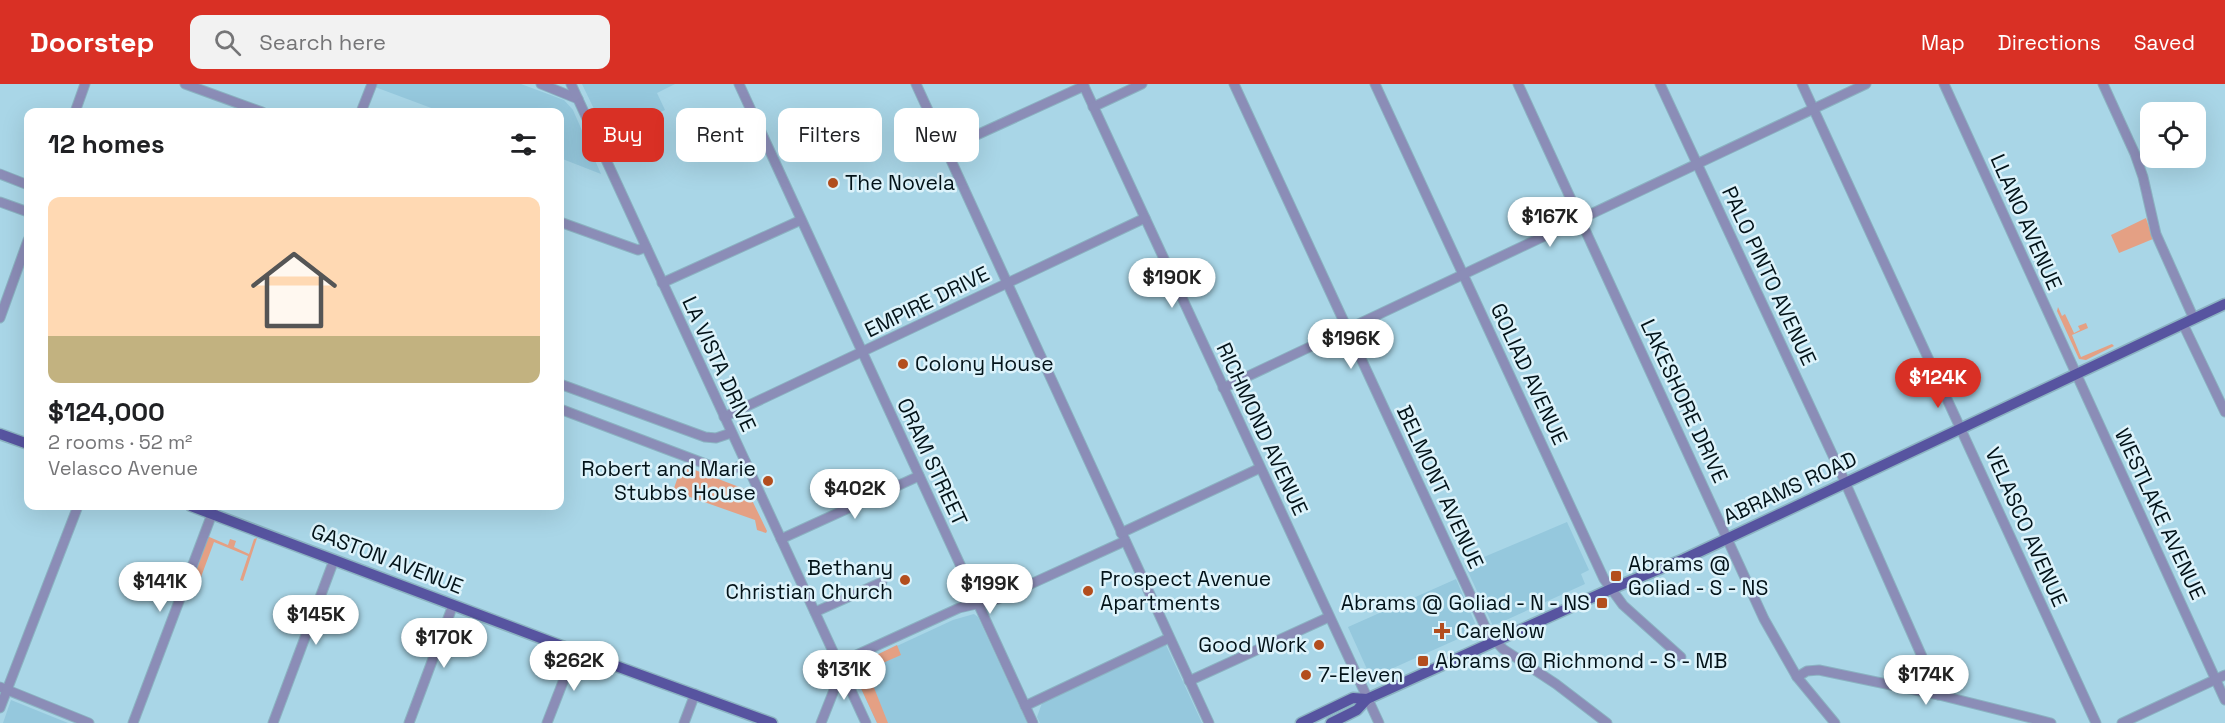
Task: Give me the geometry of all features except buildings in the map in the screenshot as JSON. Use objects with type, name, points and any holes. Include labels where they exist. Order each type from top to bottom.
[{"type":"main road","name":"ABRAMS ROAD","points":[[1331,723],[1357,710],[1367,699],[1728,539],[2225,304]]},
{"type":"main road","points":[[0,434],[24,443]]},
{"type":"main road","name":"GASTON AVENUE","points":[[216,510],[334,560],[772,723]]},
{"type":"main road","name":"ABRAMS ROAD","points":[[1301,723],[1353,698],[1367,699]]},
{"type":"street","points":[[76,108],[85,84]]},
{"type":"street","points":[[185,84],[251,108]]},
{"type":"street","points":[[363,108],[372,84]]},
{"type":"street","points":[[541,84],[579,99]]},
{"type":"street","name":"LA VISTA DRIVE","points":[[571,84],[866,723]]},
{"type":"street","name":"ORAM STREET","points":[[739,84],[1034,723]]},
{"type":"street","points":[[916,84],[927,108]]},
{"type":"street","points":[[1093,107],[1142,84]]},
{"type":"street","name":"BELMONT AVENUE","points":[[1234,84],[1460,574],[1494,641]]},
{"type":"street","name":"GOLIAD AVENUE","points":[[1375,84],[1604,579],[1623,605],[1681,657]]},
{"type":"street","name":"LAKESHORE DRIVE","points":[[1518,84],[1764,619],[1797,677],[1835,723]]},
{"type":"street","name":"PALO PINTO AVENUE","points":[[1660,84],[1845,483],[1935,683],[1938,695]]},
{"type":"street","name":"VELASCO AVENUE","points":[[1802,84],[2096,723]]},
{"type":"street","points":[[1223,388],[1866,84]]},
{"type":"street","name":"LLANO AVENUE","points":[[1944,84],[2076,375]]},
{"type":"street","points":[[2103,84],[2135,154],[2156,234],[2194,319]]},
{"type":"street","points":[[979,134],[1083,85]]},
{"type":"street","name":"RICHMOND AVENUE","points":[[1083,85],[1379,723]]},
{"type":"street","points":[[952,162],[1209,723]]},
{"type":"street","points":[[0,174],[24,183]]},
{"type":"street","points":[[0,202],[24,211]]},
{"type":"street","name":"EMPIRE DRIVE","points":[[724,417],[1145,218]]},
{"type":"street","points":[[662,283],[801,220]]},
{"type":"street","points":[[564,223],[638,250],[646,246]]},
{"type":"street","points":[[0,318],[24,251]]},
{"type":"street","points":[[2183,324],[2225,412]]},
{"type":"street","name":"WESTLAKE AVENUE","points":[[2076,375],[2220,678],[2225,700]]},
{"type":"street","points":[[564,385],[705,437],[716,438],[731,433]]},
{"type":"street","points":[[564,411],[719,469],[731,470],[746,463]]},
{"type":"street","points":[[821,723],[842,670],[852,657],[958,608],[998,599],[1260,468]]},
{"type":"street","points":[[781,540],[919,476]]},
{"type":"street","points":[[0,708],[3,688],[76,510]]},
{"type":"street","points":[[133,723],[214,510]]},
{"type":"street","points":[[273,723],[334,560]]},
{"type":"street","points":[[814,612],[882,582]]},
{"type":"street","points":[[409,723],[453,605]]},
{"type":"street","points":[[1189,681],[1329,617]]},
{"type":"street","points":[[1025,706],[1169,638]]},
{"type":"street","points":[[1494,641],[1607,723]]},
{"type":"street","points":[[547,723],[574,651]]},
{"type":"street","points":[[1797,677],[1807,671],[1819,670],[1938,695],[2051,723]]},
{"type":"street","points":[[2122,723],[2220,678]]},
{"type":"street","points":[[3,688],[89,723]]},
{"type":"street","points":[[684,723],[695,694]]},
{"type":"shaded area","points":[[377,84],[521,84],[564,100],[573,110],[582,131],[582,162],[596,162],[601,174],[564,160],[564,108],[431,108],[375,87]]},
{"type":"shaded area","points":[[582,84],[675,84],[657,93],[665,110],[664,110],[664,108],[594,108]]},
{"type":"shaded area","points":[[2146,218],[2153,239],[2119,253],[2111,235]]},
{"type":"shaded area","points":[[2058,307],[2062,316],[2065,314],[2074,333],[2080,330],[2078,326],[2086,323],[2088,328],[2072,335],[2081,357],[2112,344],[2114,346],[2086,360],[2079,359],[2057,311]]},
{"type":"shaded area","points":[[682,465],[747,490],[766,533],[757,530],[755,520],[673,491]]},
{"type":"shaded area","points":[[1567,522],[1589,570],[1581,574],[1585,584],[1493,626],[1465,565]]},
{"type":"shaded area","points":[[207,536],[228,545],[230,539],[236,541],[234,547],[249,554],[254,539],[257,538],[243,581],[240,580],[248,556],[214,542],[201,577],[197,576],[192,591],[188,586]]},
{"type":"shaded area","points":[[1456,579],[1478,630],[1371,678],[1348,627]]},
{"type":"shaded area","points":[[974,614],[978,617],[1027,723],[877,723],[853,671],[854,668],[858,664],[953,620]]},
{"type":"shaded area","points":[[897,645],[901,655],[867,670],[888,723],[877,723],[853,671],[860,663]]},
{"type":"shaded area","points":[[1166,645],[1202,723],[1040,723],[1037,717],[1042,703]]},
{"type":"shaded area","points":[[11,700],[68,723],[3,723]]},
{"type":"place","name":"The Novela","points":[[833,183]]},
{"type":"place","name":"Colony House","points":[[903,364]]},
{"type":"place","name":"Robert and Marie Stubbs House","points":[[768,481]]},
{"type":"place","name":"Abrams @ Goliad - S - NS","points":[[1616,576]]},
{"type":"place","name":"Bethany Christian Church","points":[[905,580]]},
{"type":"place","name":"Prospect Avenue Apartments","points":[[1088,591]]},
{"type":"place","name":"Abrams @ Goliad - N - NS","points":[[1602,603]]},
{"type":"place","name":"CareNow","points":[[1442,631]]},
{"type":"place","name":"Good Work","points":[[1319,645]]},
{"type":"place","name":"Abrams @ Richmond - S - MB","points":[[1423,661]]},
{"type":"place","name":"7-Eleven","points":[[1306,675]]}]
